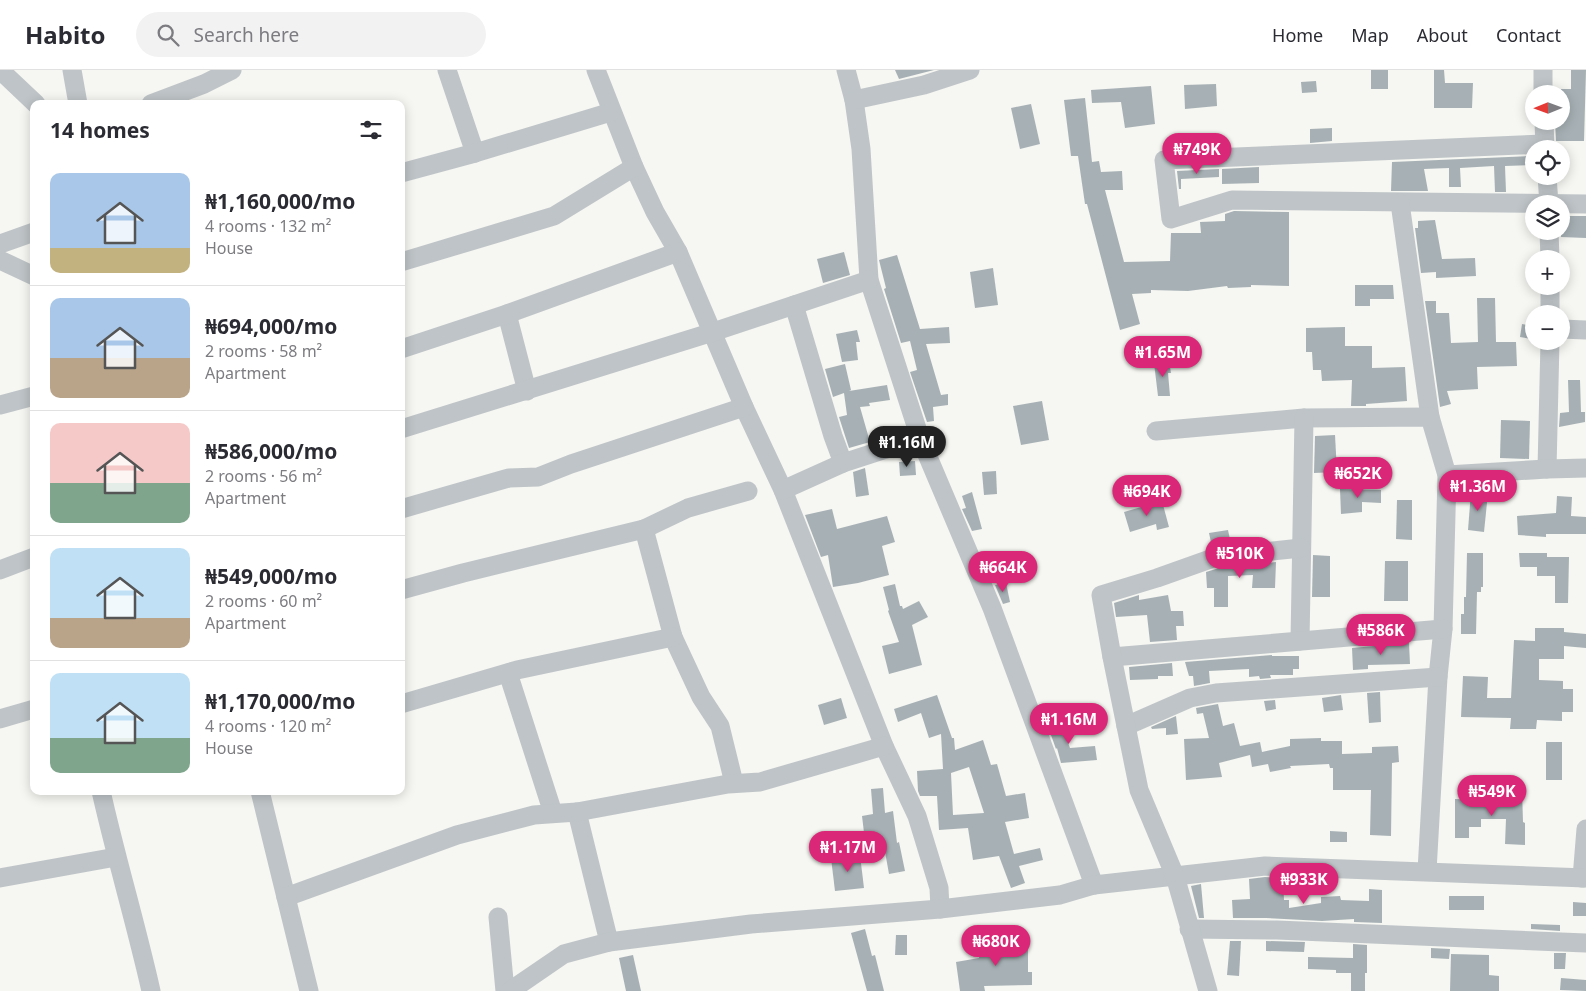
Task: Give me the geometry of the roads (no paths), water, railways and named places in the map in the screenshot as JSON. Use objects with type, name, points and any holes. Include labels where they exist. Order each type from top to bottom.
[{"type":"street","points":[[0,70],[32,100]]},
{"type":"street","points":[[72,70],[77,100]]},
{"type":"street","points":[[162,100],[204,84],[232,70]]},
{"type":"street","points":[[447,70],[475,153]]},
{"type":"street","points":[[596,70],[634,167],[655,212],[678,252],[744,407],[783,490],[884,746],[917,816],[939,888],[940,909]]},
{"type":"street","points":[[846,70],[854,100],[861,148],[869,280],[920,438],[992,608],[1094,885]]},
{"type":"street","points":[[854,100],[924,85],[970,70]]},
{"type":"street","points":[[1543,70],[1543,85]]},
{"type":"street","points":[[405,172],[611,112]]},
{"type":"street","points":[[1525,147],[1164,160],[1171,219],[1232,200],[1525,204]]},
{"type":"street","points":[[405,261],[554,216],[634,167]]},
{"type":"street","points":[[1400,203],[1430,417],[1447,475],[1444,629],[1438,677],[1428,871]]},
{"type":"street","points":[[1570,204],[1586,204]]},
{"type":"street","points":[[0,244],[30,233]]},
{"type":"street","points":[[405,348],[507,314],[678,252]]},
{"type":"street","points":[[0,260],[30,274]]},
{"type":"street","points":[[405,428],[713,332],[869,280]]},
{"type":"street","points":[[794,306],[833,436],[843,463]]},
{"type":"street","points":[[507,314],[527,391]]},
{"type":"street","points":[[1570,329],[1586,330]]},
{"type":"street","points":[[1546,469],[1550,350]]},
{"type":"street","points":[[0,405],[30,397]]},
{"type":"street","points":[[405,509],[509,478],[538,477],[571,464],[744,407]]},
{"type":"street","points":[[1156,431],[1304,418],[1430,417]]},
{"type":"street","points":[[1300,642],[1304,418]]},
{"type":"street","points":[[783,490],[843,463],[920,438]]},
{"type":"street","points":[[1447,475],[1586,468]]},
{"type":"street","points":[[405,589],[644,529],[688,508],[748,491]]},
{"type":"street","points":[[644,529],[673,637],[701,697],[720,726],[734,783]]},
{"type":"street","points":[[1208,991],[1175,876],[1139,790],[1101,595],[1216,557],[1301,548]]},
{"type":"street","points":[[0,570],[30,559]]},
{"type":"street","points":[[1112,657],[1444,629]]},
{"type":"street","points":[[405,703],[508,673],[673,637]]},
{"type":"street","points":[[508,673],[552,813]]},
{"type":"street","points":[[1126,726],[1190,698],[1216,693],[1438,677]]},
{"type":"street","points":[[0,719],[30,710]]},
{"type":"street","points":[[286,897],[457,835],[534,815],[577,812],[734,783],[760,782],[884,746]]},
{"type":"street","points":[[102,795],[151,991]]},
{"type":"street","points":[[261,795],[309,991]]},
{"type":"street","points":[[577,812],[609,942]]},
{"type":"street","points":[[510,991],[564,954],[609,942],[751,924],[940,909],[1060,896],[1094,885],[1265,866],[1584,878],[1586,829]]},
{"type":"street","points":[[0,878],[116,857]]},
{"type":"street","points":[[498,917],[505,991]]},
{"type":"street","points":[[1189,928],[1586,943]]}]
